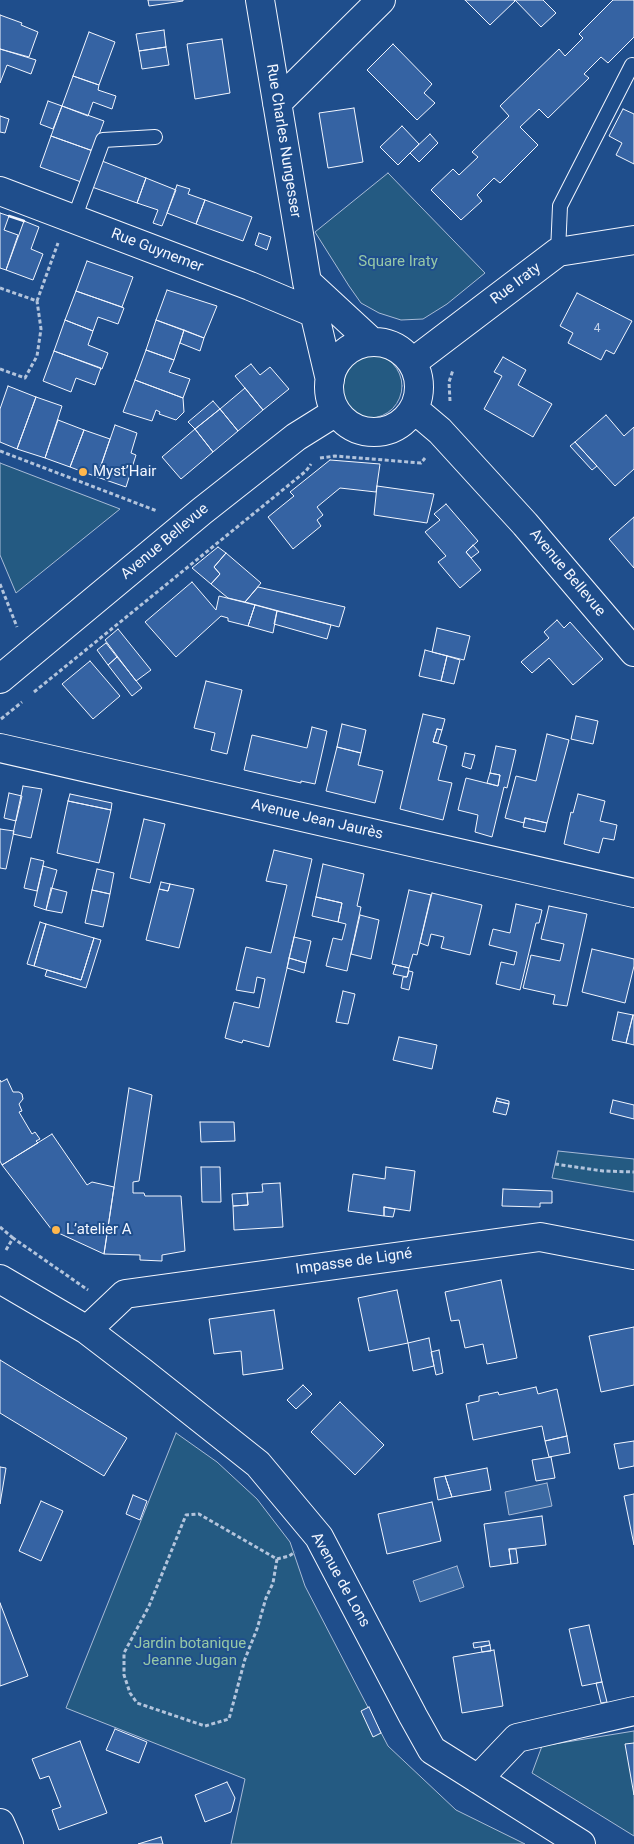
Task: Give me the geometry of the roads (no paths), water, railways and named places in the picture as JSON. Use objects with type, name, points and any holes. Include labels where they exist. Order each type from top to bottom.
[{"type":"street","name":"Rue Charles Nungesser","points":[[260,0],[307,282],[330,380]]},
{"type":"street","points":[[277,103],[381,0]]},
{"type":"street","name":"Rue Guynemer","points":[[0,191],[250,286],[314,313]]},
{"type":"street","name":"Rue Iraty","points":[[412,362],[558,252],[634,240]]},
{"type":"street","points":[[307,282],[372,342]]},
{"type":"street","points":[[362,343],[390,344],[403,351],[412,362],[418,374],[419,398],[405,422],[391,430],[376,433],[353,427],[346,423],[336,412],[330,399],[331,371],[338,358],[349,349],[362,343]]},
{"type":"street","name":"Avenue Bellevue","points":[[414,409],[440,431],[525,524],[634,652]]},
{"type":"street","name":"Avenue Bellevue","points":[[0,679],[296,436],[336,412]]},
{"type":"street","name":"Avenue Jean Jaurès","points":[[0,748],[634,893]]},
{"type":"street","name":"Impasse de Ligné","points":[[87,1330],[125,1294],[540,1237],[634,1254]]},
{"type":"street","name":"Avenue de Lons","points":[[0,1279],[87,1330],[258,1464],[319,1537],[432,1750],[582,1844]]},
{"type":"street","points":[[478,1779],[517,1738],[634,1711]]},
{"type":"street","points":[[0,1823],[9,1844]]},
{"type":"lane","points":[[558,252],[560,206],[632,65]]},
{"type":"lane","points":[[71,218],[103,140],[155,137]]},
{"type":"place","name":"Myst’Hair","points":[[83,472]]},
{"type":"place","name":"L’atelier A","points":[[56,1230]]},
{"type":"park label","name":"Square Iraty","points":[[398,262]]},
{"type":"park label","name":"Jardin botanique Jeanne Jugan","points":[[190,1652]]}]
